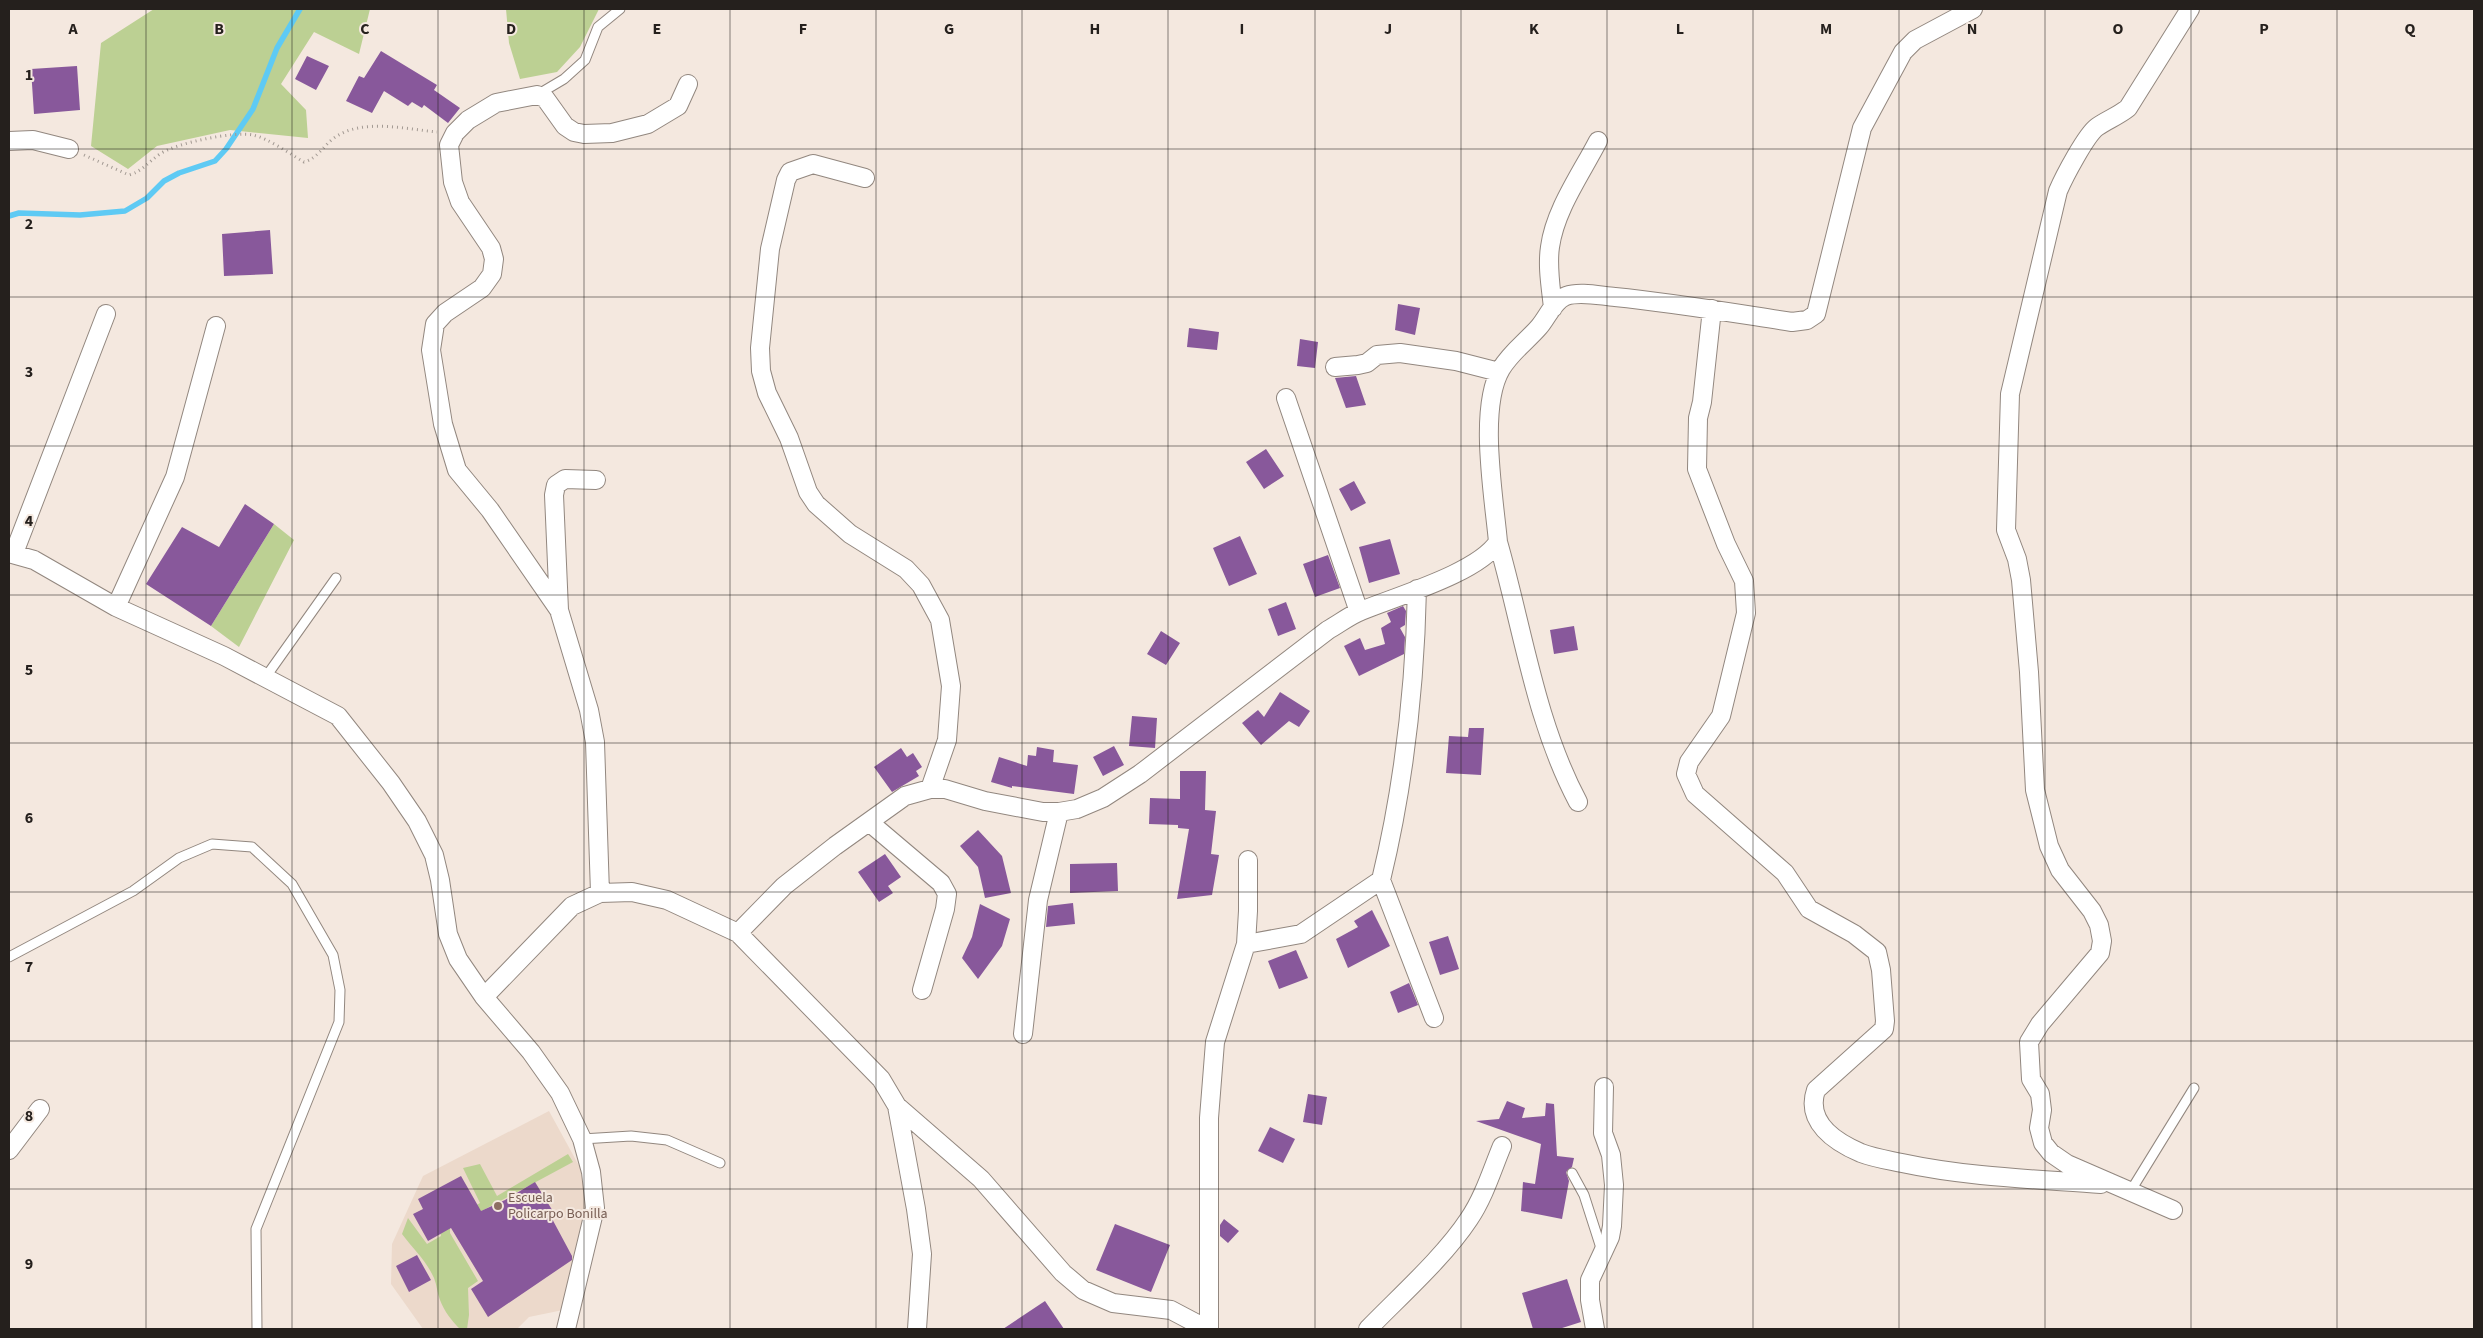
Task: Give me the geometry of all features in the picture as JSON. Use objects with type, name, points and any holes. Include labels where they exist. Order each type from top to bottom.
[{"type":"street","points":[[1578,802],[1567,780],[1541,710],[1498,542],[1492,477],[1490,414],[1492,395],[1499,372],[1512,354],[1539,327],[1552,308],[1566,296],[1584,295],[1712,309],[1792,322],[1807,320],[1816,314],[1862,128],[1903,52],[1915,40],[1973,9]]},
{"type":"street","points":[[2173,1210],[2066,1164],[2050,1153],[2043,1143],[2039,1128],[2042,1110],[2040,1094],[2032,1079],[2029,1042],[2040,1024],[2100,954],[2102,941],[2099,925],[2092,911],[2060,870],[2049,846],[2035,790],[2029,672],[2021,580],[2017,559],[2006,530],[2010,394],[2058,191],[2065,174],[2096,128],[2128,108],[2190,9]]},
{"type":"street","points":[[559,610],[490,510],[457,470],[442,424],[431,350],[435,324],[445,313],[482,288],[492,274],[494,259],[491,248],[460,202],[453,182],[449,145],[455,133],[468,120],[496,103],[537,95],[545,98],[566,126],[574,132],[584,134],[612,133],[648,124],[678,106],[688,84]]},
{"type":"street","points":[[9,141],[33,140],[69,149]]},
{"type":"street","points":[[1552,308],[1549,265],[1550,246],[1557,220],[1598,141]]},
{"type":"street","points":[[865,178],[813,164],[790,172],[786,180],[770,249],[760,348],[761,371],[767,393],[789,438],[808,492],[816,504],[850,534],[906,569],[921,585],[940,620],[951,686],[946,740],[930,789]]},
{"type":"street","points":[[1712,309],[1702,402],[1698,418],[1697,469],[1726,544],[1744,581],[1746,613],[1721,716],[1689,762],[1686,774],[1695,794],[1785,873],[1809,909],[1854,934],[1877,952],[1881,970],[1884,1029],[1816,1090],[1813,1107],[1815,1115],[1830,1136],[1863,1154],[1945,1172],[2122,1189]]},
{"type":"street","points":[[106,314],[11,553],[34,560],[116,607],[224,656],[338,716],[391,783],[417,821],[434,855],[440,880],[448,934],[458,959],[484,997],[531,1052],[560,1092],[582,1139],[591,1172],[595,1208],[566,1329]]},
{"type":"street","points":[[116,607],[175,477],[216,326]]},
{"type":"street","points":[[1335,367],[1358,365],[1367,363],[1377,356],[1400,353],[1456,361],[1499,372]]},
{"type":"street","points":[[1286,398],[1359,612]]},
{"type":"street","points":[[596,480],[566,480],[556,485],[554,495],[559,610],[589,710],[595,742],[600,893]]},
{"type":"street","points":[[738,933],[784,886],[905,796],[930,789],[945,789],[985,801],[1043,812],[1077,809],[1103,798],[1133,779],[1328,630],[1359,612],[1417,589],[1476,562],[1487,556],[1498,542]]},
{"type":"street","points":[[1417,589],[1410,714],[1390,844],[1381,880],[1434,1018]]},
{"type":"street","points":[[1023,1034],[1038,900],[1059,812]]},
{"type":"street","points":[[869,822],[941,883],[947,894],[945,909],[922,990]]},
{"type":"street","points":[[484,997],[572,906],[600,893],[632,892],[667,900],[738,933],[881,1079],[897,1106],[981,1179],[1063,1273],[1083,1290],[1113,1303],[1171,1310],[1208,1329],[1209,1118],[1215,1042],[1246,944],[1248,860]]},
{"type":"street","points":[[1246,944],[1301,934],[1381,880]]},
{"type":"street","points":[[1595,1329],[1590,1300],[1590,1280],[1610,1237],[1614,1185],[1611,1155],[1604,1133],[1604,1087]]},
{"type":"street","points":[[897,1106],[922,1254],[917,1329]]},
{"type":"street","points":[[9,1150],[40,1110]]},
{"type":"street","points":[[1368,1329],[1430,1265],[1468,1221],[1477,1206],[1502,1146]]},
{"type":"lane","points":[[537,95],[564,79],[585,60],[598,27],[620,9]]},
{"type":"lane","points":[[266,678],[336,578]]},
{"type":"lane","points":[[9,957],[132,891],[180,858],[212,844],[252,847],[292,884],[333,955],[340,990],[339,1022],[291,1146],[256,1229],[257,1329]]},
{"type":"lane","points":[[2122,1189],[2194,1088]]},
{"type":"lane","points":[[582,1139],[631,1136],[666,1140],[720,1163]]},
{"type":"lane","points":[[1572,1173],[1584,1195],[1602,1251]]},
{"type":"path","points":[[69,149],[129,175],[142,171],[161,153],[199,140],[225,136],[253,135],[304,162],[314,159],[333,138],[353,128],[396,128],[455,133]]},
{"type":"shaded area","name":"Escuela Policarpo Bonilla","points":[[549,1111],[589,1184],[585,1229],[563,1310],[529,1317],[517,1329],[423,1329],[391,1284],[392,1244],[423,1176]]},
{"type":"green space","points":[[154,9],[370,9],[359,54],[314,32],[281,84],[306,110],[308,138],[230,130],[157,146],[128,169],[91,146],[101,43]]},
{"type":"green space","points":[[506,9],[599,9],[580,47],[557,72],[520,79],[509,43]]},
{"type":"green space","points":[[274,524],[294,540],[239,647],[211,626]]},
{"type":"green space","points":[[568,1154],[573,1162],[450,1228],[450,1233],[478,1281],[468,1288],[469,1315],[467,1329],[460,1329],[444,1308],[434,1278],[427,1266],[402,1234],[408,1218],[427,1244],[441,1236],[439,1227],[480,1203],[463,1168],[480,1164],[497,1196]]},
{"type":"building","points":[[381,51],[437,85],[434,90],[460,108],[448,123],[424,105],[422,108],[412,102],[408,106],[384,91],[372,113],[346,101],[359,76],[364,78]]},
{"type":"building","points":[[307,56],[329,66],[316,90],[295,79]]},
{"type":"building","points":[[77,66],[80,110],[34,114],[31,69]]},
{"type":"building","points":[[270,230],[273,274],[224,276],[222,234]]},
{"type":"building","points":[[1398,304],[1420,308],[1415,335],[1395,330]]},
{"type":"building","points":[[1189,328],[1219,332],[1217,350],[1187,347]]},
{"type":"building","points":[[1300,339],[1318,342],[1315,368],[1297,366]]},
{"type":"building","points":[[1356,376],[1366,405],[1346,408],[1335,378]]},
{"type":"building","points":[[1266,449],[1284,476],[1264,489],[1246,462]]},
{"type":"building","points":[[1354,481],[1366,503],[1351,511],[1339,489]]},
{"type":"building","points":[[245,504],[274,524],[211,626],[146,584],[182,527],[219,547]]},
{"type":"building","points":[[1240,536],[1257,574],[1229,586],[1213,548]]},
{"type":"building","points":[[1390,539],[1400,574],[1369,583],[1359,547]]},
{"type":"building","points":[[1328,555],[1340,588],[1315,597],[1303,564]]},
{"type":"building","points":[[1286,602],[1296,629],[1278,636],[1268,609]]},
{"type":"building","points":[[1403,606],[1406,611],[1405,625],[1400,628],[1405,637],[1404,654],[1359,676],[1344,646],[1360,638],[1365,650],[1385,644],[1381,628],[1391,622],[1387,613]]},
{"type":"building","points":[[1574,626],[1578,650],[1554,654],[1550,630]]},
{"type":"building","points":[[1161,631],[1180,643],[1166,665],[1147,654]]},
{"type":"building","points":[[1280,692],[1310,711],[1299,727],[1289,721],[1261,745],[1242,723],[1258,710],[1264,717]]},
{"type":"building","points":[[1132,716],[1157,718],[1155,748],[1129,746]]},
{"type":"building","points":[[1469,728],[1484,728],[1481,775],[1446,773],[1449,736],[1468,737]]},
{"type":"building","points":[[1114,746],[1124,765],[1103,776],[1093,757]]},
{"type":"building","points":[[1037,747],[1054,750],[1053,762],[1078,765],[1074,794],[1012,786],[1012,788],[991,782],[999,757],[1027,766],[1028,755],[1036,756]]},
{"type":"building","points":[[901,748],[907,757],[913,753],[922,767],[916,771],[919,776],[892,792],[874,767]]},
{"type":"building","points":[[1180,771],[1206,771],[1205,810],[1216,811],[1211,854],[1219,855],[1212,895],[1177,899],[1189,829],[1178,828],[1178,825],[1149,824],[1150,798],[1180,799]]},
{"type":"building","points":[[978,830],[1002,856],[1011,893],[985,898],[978,867],[960,846]]},
{"type":"building","points":[[885,854],[901,877],[888,886],[893,893],[879,902],[858,872]]},
{"type":"building","points":[[1117,863],[1118,891],[1070,893],[1070,864]]},
{"type":"building","points":[[1073,903],[1075,924],[1046,927],[1048,906]]},
{"type":"building","points":[[980,904],[1010,919],[1002,946],[978,979],[962,958],[972,937]]},
{"type":"building","points":[[1372,910],[1390,946],[1348,968],[1336,939],[1358,927],[1354,921]]},
{"type":"building","points":[[1448,936],[1459,969],[1440,975],[1429,942]]},
{"type":"building","points":[[1296,950],[1308,978],[1279,989],[1268,961]]},
{"type":"building","points":[[1409,983],[1418,1005],[1398,1013],[1390,992]]},
{"type":"building","points":[[1308,1094],[1327,1097],[1322,1125],[1303,1122]]},
{"type":"building","points":[[1507,1101],[1525,1108],[1522,1118],[1545,1116],[1546,1103],[1554,1104],[1557,1156],[1574,1158],[1572,1167],[1566,1172],[1569,1181],[1562,1219],[1521,1211],[1523,1182],[1535,1184],[1541,1144],[1476,1121],[1499,1119]]},
{"type":"building","points":[[1270,1127],[1295,1139],[1283,1163],[1258,1151]]},
{"type":"building","points":[[461,1176],[481,1211],[505,1200],[535,1182],[554,1213],[550,1215],[572,1256],[572,1260],[488,1317],[471,1289],[483,1281],[451,1228],[428,1241],[413,1214],[423,1209],[418,1199]]},
{"type":"building","points":[[1224,1219],[1239,1231],[1228,1243],[1220,1236],[1220,1225]]},
{"type":"building","points":[[1115,1224],[1170,1245],[1151,1292],[1096,1270]]},
{"type":"building","points":[[417,1255],[431,1280],[409,1292],[396,1266]]},
{"type":"building","points":[[1567,1279],[1581,1322],[1559,1329],[1533,1329],[1522,1293]]},
{"type":"building","points":[[1045,1301],[1064,1329],[1003,1329]]},
{"type":"waterway","points":[[9,216],[19,213],[80,215],[125,211],[147,198],[164,181],[179,173],[215,161],[226,149],[253,109],[277,48],[300,9]]},
{"type":"place","name":"Escuela Policarpo Bonilla","points":[[498,1206]]}]
